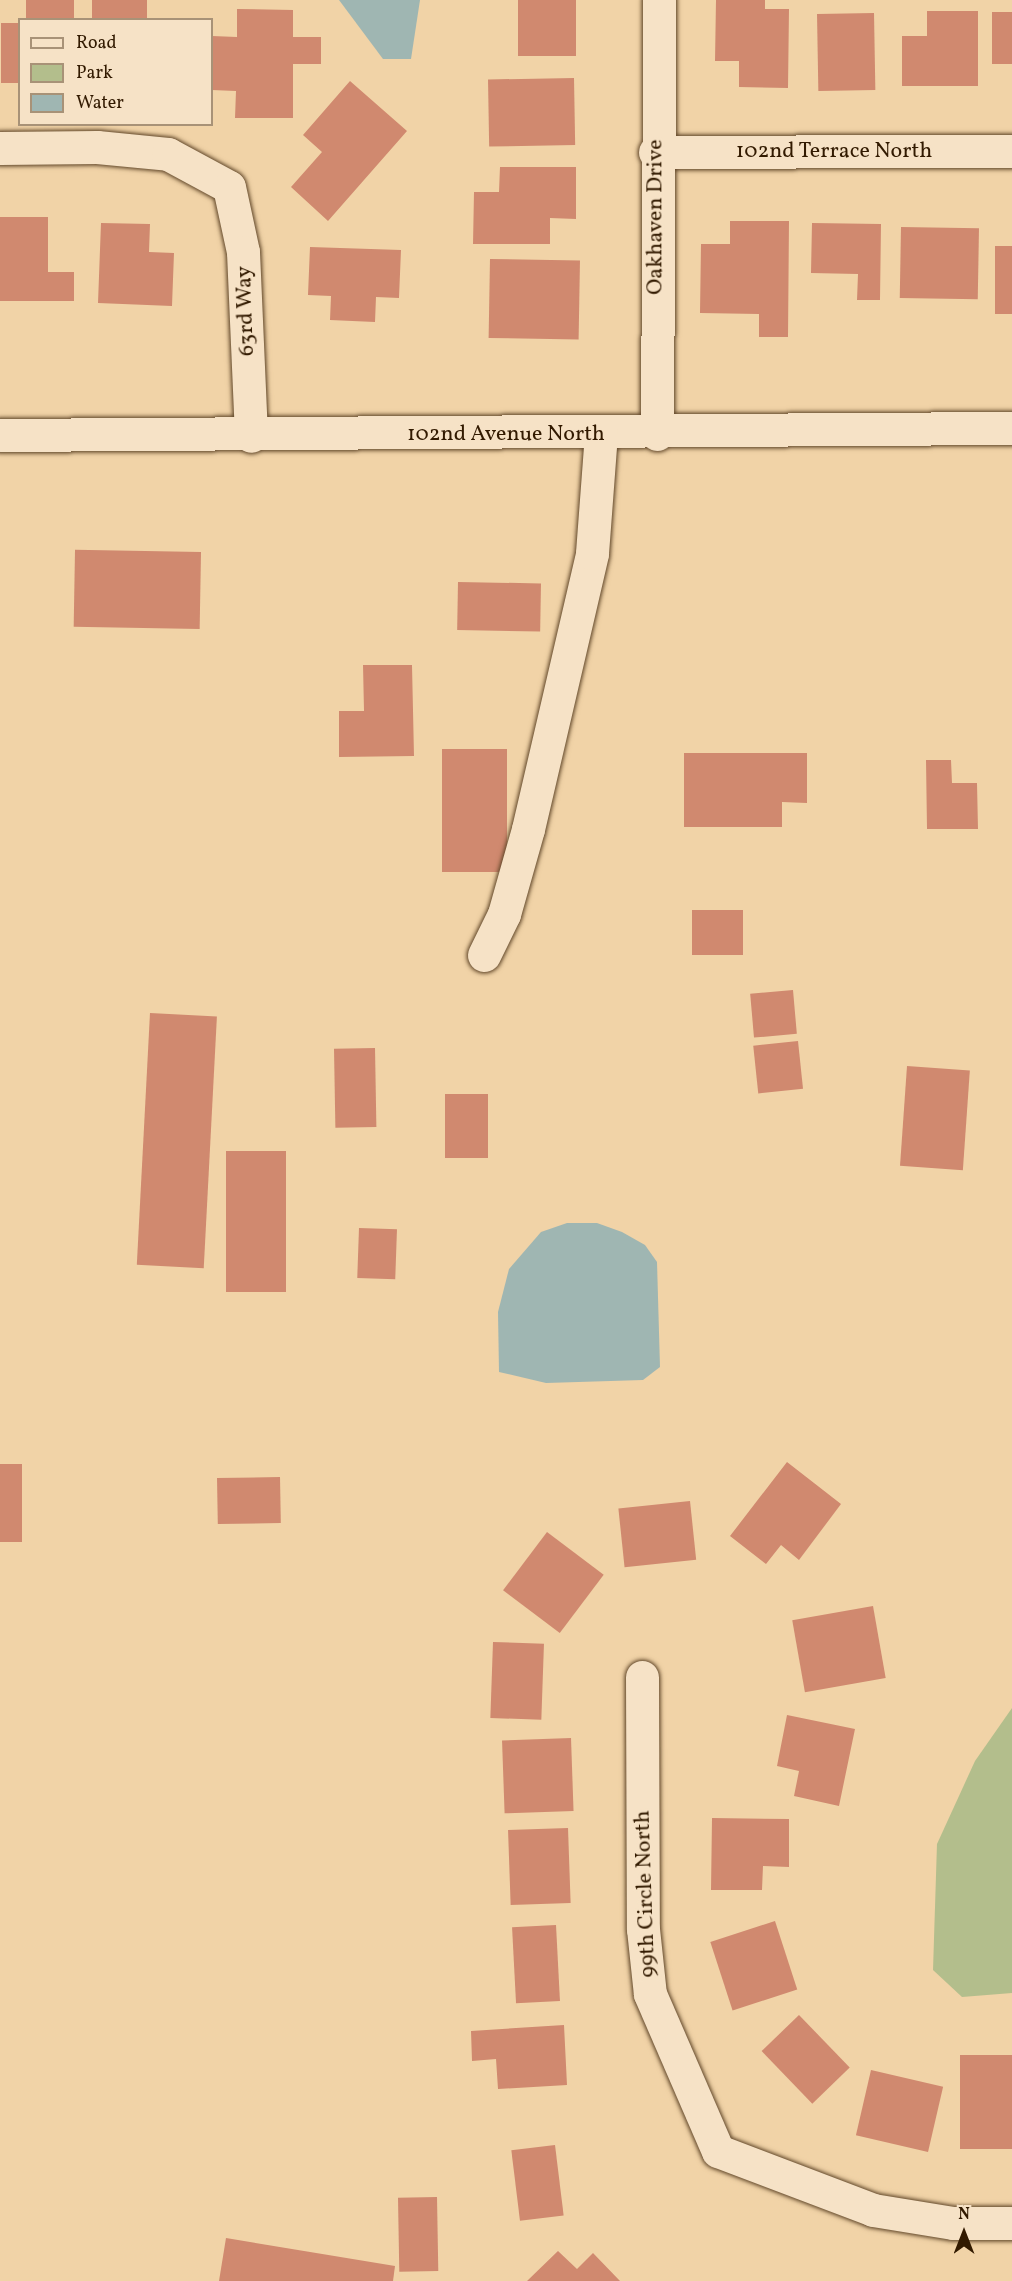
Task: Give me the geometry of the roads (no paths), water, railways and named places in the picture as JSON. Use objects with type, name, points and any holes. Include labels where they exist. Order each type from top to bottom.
[{"type":"street","name":"Oakhaven Drive","points":[[657,434],[655,152],[659,0]]},
{"type":"street","name":"63rd Way","points":[[0,148],[97,147],[168,154],[229,187],[243,252],[251,436]]},
{"type":"street","name":"102nd Terrace North","points":[[655,152],[1012,152]]},
{"type":"street","name":"102nd Avenue North","points":[[0,435],[657,434],[1012,428]]},
{"type":"street","points":[[484,955],[504,914],[528,830],[592,553],[601,434]]},
{"type":"street","name":"99th Circle North","points":[[642,1677],[643,1929],[650,1994],[718,2151],[873,2210],[953,2223],[1012,2223]]},
{"type":"water","points":[[339,0],[420,0],[411,59],[383,59]]},
{"type":"water","points":[[567,1223],[597,1223],[622,1232],[645,1245],[657,1262],[660,1367],[643,1380],[546,1383],[499,1372],[498,1312],[509,1269],[541,1232]]}]
